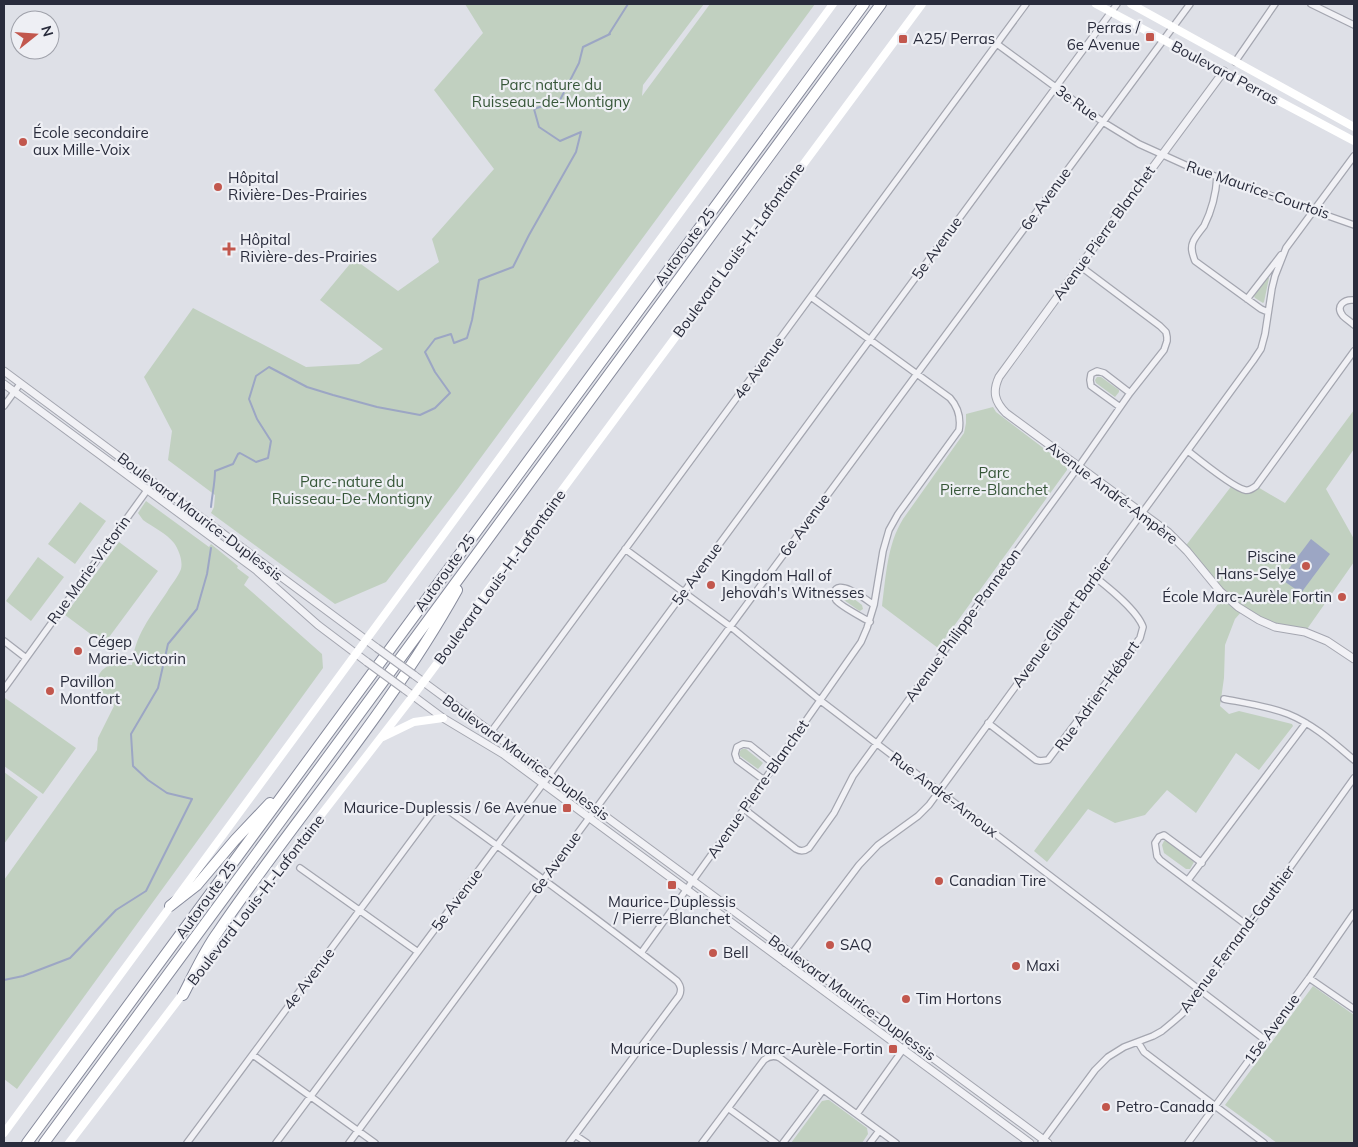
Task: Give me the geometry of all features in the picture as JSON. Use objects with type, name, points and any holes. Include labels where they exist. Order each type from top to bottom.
[{"type":"highway","name":"Autoroute 25","points":[[27,1143],[864,4]]},
{"type":"highway","name":"Autoroute 25","points":[[44,1143],[881,4]]},
{"type":"highway","points":[[183,995],[217,933],[367,727],[438,624],[477,553]]},
{"type":"highway","points":[[170,906],[198,885],[235,840],[304,766]]},
{"type":"main road","points":[[4,1133],[833,4]]},
{"type":"main road","name":"Boulevard Louis-H.-Lafontaine","points":[[71,1143],[413,696],[497,578],[922,4]]},
{"type":"main road","name":"Boulevard Perras","points":[[1096,4],[1354,141]]},
{"type":"main road","name":"Boulevard Perras","points":[[1130,4],[1354,126]]},
{"type":"main road","points":[[381,738],[414,722],[443,718]]},
{"type":"street","name":"4e Avenue","points":[[491,732],[1026,4]]},
{"type":"street","name":"5e Avenue","points":[[276,1143],[543,784],[1117,4]]},
{"type":"street","name":"6e Avenue","points":[[349,1143],[1190,4]]},
{"type":"street","points":[[1235,62],[1275,4]]},
{"type":"street","points":[[1311,4],[1354,24]]},
{"type":"street","name":"3e Rue","points":[[997,44],[1103,122],[1139,144],[1162,155]]},
{"type":"street","name":"Avenue Pierre Blanchet","points":[[996,399],[995,385],[999,378],[1224,72]]},
{"type":"street","name":"Rue Maurice-Courtois","points":[[1162,155],[1217,177],[1354,225]]},
{"type":"street","name":"Avenue Gilbert Barbier","points":[[1247,299],[1354,156]]},
{"type":"street","points":[[1217,177],[1216,193],[1211,210],[1192,243],[1192,252],[1196,261],[1260,309],[1268,312]]},
{"type":"street","name":"Avenue Gilbert Barbier","points":[[785,963],[859,866],[878,846],[918,816],[929,805],[1258,353],[1265,334],[1276,276],[1286,248]]},
{"type":"street","name":"Avenue Philippe-Panneton","points":[[744,809],[796,849],[800,851],[809,848],[834,813],[846,786],[853,776],[1120,407],[1164,350],[1167,341],[1166,332],[1160,326],[1080,266]]},
{"type":"street","points":[[811,297],[917,375]]},
{"type":"street","points":[[1354,300],[1346,300],[1342,302],[1341,306],[1343,316],[1354,325]]},
{"type":"street","points":[[1188,451],[1233,484],[1246,491],[1250,490],[1256,486],[1354,352]]},
{"type":"street","name":"Boulevard Maurice-Duplessis","points":[[4,371],[1044,1142]]},
{"type":"street","points":[[1120,407],[1091,386],[1091,374],[1097,371],[1104,373],[1130,394]]},
{"type":"street","name":"Avenue Pierre-Blanchet","points":[[641,952],[862,642],[874,606],[882,551],[889,530],[898,514],[956,435],[960,424],[958,412],[950,398],[917,375]]},
{"type":"street","name":"Boulevard Maurice-Duplessis","points":[[4,384],[256,570],[318,625],[356,654],[443,718],[503,754],[1030,1143]]},
{"type":"street","points":[[4,406],[20,384]]},
{"type":"street","name":"Avenue André-Ampère","points":[[996,399],[1006,413],[1168,532],[1220,590],[1238,607],[1275,627],[1305,632],[1327,641],[1354,659]]},
{"type":"street","name":"Rue Marie-Victorin","points":[[4,689],[152,482]]},
{"type":"street","name":"Rue André-Arnoux","points":[[625,549],[731,627],[821,701],[1264,1039]]},
{"type":"street","name":"Rue Adrien-Hébert","points":[[988,723],[1036,760],[1048,760],[1140,638],[1143,627],[1138,617],[1095,577]]},
{"type":"street","points":[[870,622],[838,603],[834,593],[835,590],[844,587],[874,606]]},
{"type":"street","points":[[4,641],[26,658]]},
{"type":"street","points":[[1224,699],[1254,704],[1288,714],[1325,736],[1354,760]]},
{"type":"street","points":[[1188,880],[1306,723]]},
{"type":"street","points":[[764,780],[737,760],[735,754],[737,747],[743,744],[750,746],[775,765]]},
{"type":"street","name":"Avenue Fernand-Gauthier","points":[[1044,1142],[1102,1062],[1116,1051],[1152,1036],[1182,1014],[1248,926],[1354,778]]},
{"type":"street","name":"4e Avenue","points":[[187,1143],[435,811],[444,809],[449,811],[497,846]]},
{"type":"street","points":[[1202,863],[1164,835],[1155,843],[1156,854],[1159,859],[1248,926]]},
{"type":"street","points":[[497,846],[641,952],[677,981],[681,988],[679,996],[569,1143]]},
{"type":"street","points":[[300,868],[418,952]]},
{"type":"street","name":"15e Avenue","points":[[1188,1143],[1309,978],[1354,913]]},
{"type":"street","points":[[1309,978],[1354,1009]]},
{"type":"street","points":[[857,1114],[909,1041]]},
{"type":"street","points":[[1138,1042],[1144,1052],[1264,1143]]},
{"type":"street","points":[[253,1055],[375,1143]]},
{"type":"street","points":[[702,1143],[764,1060],[771,1056],[780,1058],[896,1143]]},
{"type":"street","points":[[783,1143],[823,1090]]},
{"type":"street","points":[[728,1108],[776,1143]]},
{"type":"street","points":[[870,1143],[879,1131]]},
{"type":"street","points":[[575,1135],[587,1143]]},
{"type":"green space","name":"Parc nature du Ruisseau-de-Montigny","points":[[465,4],[704,4],[643,85],[642,96],[710,4],[815,4],[457,490],[386,582],[335,604],[211,513],[214,507],[215,495],[168,460],[172,431],[144,377],[193,308],[306,367],[359,364],[383,349],[320,300],[354,259],[398,291],[439,262],[432,239],[494,169],[434,90],[483,33]]},
{"type":"green space","points":[[1267,278],[1269,278],[1263,303],[1254,296]]},
{"type":"green space","points":[[1097,377],[1101,377],[1119,390],[1115,397],[1096,383]]},
{"type":"green space","name":"Parc Pierre-Blanchet","points":[[993,407],[996,412],[1067,466],[1067,470],[938,648],[882,606],[890,550],[903,519],[964,433],[966,414]]},
{"type":"green space","points":[[1354,410],[1354,449],[1326,489],[1354,539],[1354,562],[1305,632],[1275,627],[1243,610],[1235,619],[1225,645],[1224,678],[1220,706],[1229,714],[1239,711],[1292,724],[1293,726],[1259,770],[1236,753],[1196,813],[1167,790],[1145,815],[1115,823],[1088,809],[1047,862],[1034,851],[1218,604],[1220,590],[1184,548],[1233,484],[1240,489],[1256,486],[1285,503]]},
{"type":"green space","points":[[146,501],[209,547],[211,544],[238,566],[237,568],[249,577],[244,585],[322,654],[323,668],[17,1089],[4,1079],[4,880],[97,750],[98,738],[114,706],[101,690],[98,679],[100,674],[111,664],[132,665],[136,645],[144,627],[181,569],[180,556],[174,543],[143,520],[138,513]]},
{"type":"green space","points":[[80,502],[106,521],[75,564],[48,544]]},
{"type":"green space","points":[[119,542],[158,571],[104,644],[65,615]]},
{"type":"green space","points":[[38,557],[64,577],[31,621],[6,601]]},
{"type":"green space","points":[[845,592],[862,605],[863,609],[860,611],[841,598],[840,594]]},
{"type":"green space","points":[[5,698],[76,748],[43,794],[4,766]]},
{"type":"green space","points":[[742,749],[746,749],[763,763],[758,769],[740,756],[739,752]]},
{"type":"green space","points":[[4,772],[38,797],[4,844]]},
{"type":"green space","points":[[1167,840],[1194,862],[1190,869],[1186,869],[1164,853],[1162,845]]},
{"type":"green space","points":[[1313,986],[1354,1015],[1354,1143],[1277,1143],[1225,1105]]},
{"type":"green space","points":[[829,1100],[867,1128],[868,1134],[862,1143],[791,1143],[822,1101]]},
{"type":"water","name":"Piscine Hans-Selye","points":[[1311,539],[1330,554],[1301,593],[1281,579]]},
{"type":"waterway","points":[[211,507],[215,471],[233,464],[240,453],[256,462],[268,458],[271,441],[257,419],[249,399],[256,376],[269,367],[307,387],[377,407],[420,415],[435,408],[450,393],[435,372],[425,352],[435,339],[451,334],[454,343],[467,338],[479,280],[513,267],[576,152],[581,132],[560,141],[539,127],[534,109],[560,100],[579,63],[583,47],[610,34],[628,4]]},
{"type":"waterway","points":[[4,980],[23,976],[70,958],[116,910],[146,891],[192,799],[167,793],[148,780],[133,766],[131,734],[158,688],[168,644],[197,609],[207,574],[211,548]]},
{"type":"place","name":"Perras / 6e Avenue","points":[[1150,37]]},
{"type":"place","name":"A25/ Perras","points":[[903,39]]},
{"type":"place","name":"École secondaire aux Mille-Voix","points":[[23,142]]},
{"type":"place","name":"Hôpital Rivière-Des-Prairies","points":[[218,187]]},
{"type":"place","name":"Hôpital Rivière-des-Prairies","points":[[229,249]]},
{"type":"place","name":"Piscine Hans-Selye","points":[[1306,566]]},
{"type":"place","name":"Kingdom Hall of Jehovah's Witnesses","points":[[711,585]]},
{"type":"place","name":"École Marc-Aurèle Fortin","points":[[1342,597]]},
{"type":"place","name":"Cégep Marie-Victorin","points":[[78,651]]},
{"type":"place","name":"Pavillon Montfort","points":[[50,691]]},
{"type":"place","name":"Maurice-Duplessis / 6e Avenue","points":[[567,808]]},
{"type":"place","name":"Canadian Tire","points":[[939,881]]},
{"type":"place","name":"Maurice-Duplessis / Pierre-Blanchet","points":[[672,885]]},
{"type":"place","name":"SAQ","points":[[830,945]]},
{"type":"place","name":"Bell","points":[[713,953]]},
{"type":"place","name":"Maxi","points":[[1016,966]]},
{"type":"place","name":"Tim Hortons","points":[[906,999]]},
{"type":"place","name":"Maurice-Duplessis / Marc-Aurèle-Fortin","points":[[893,1049]]},
{"type":"place","name":"Petro-Canada","points":[[1106,1107]]},
{"type":"park label","name":"Parc-nature du Ruisseau-De-Montigny","points":[[352,490]]}]
